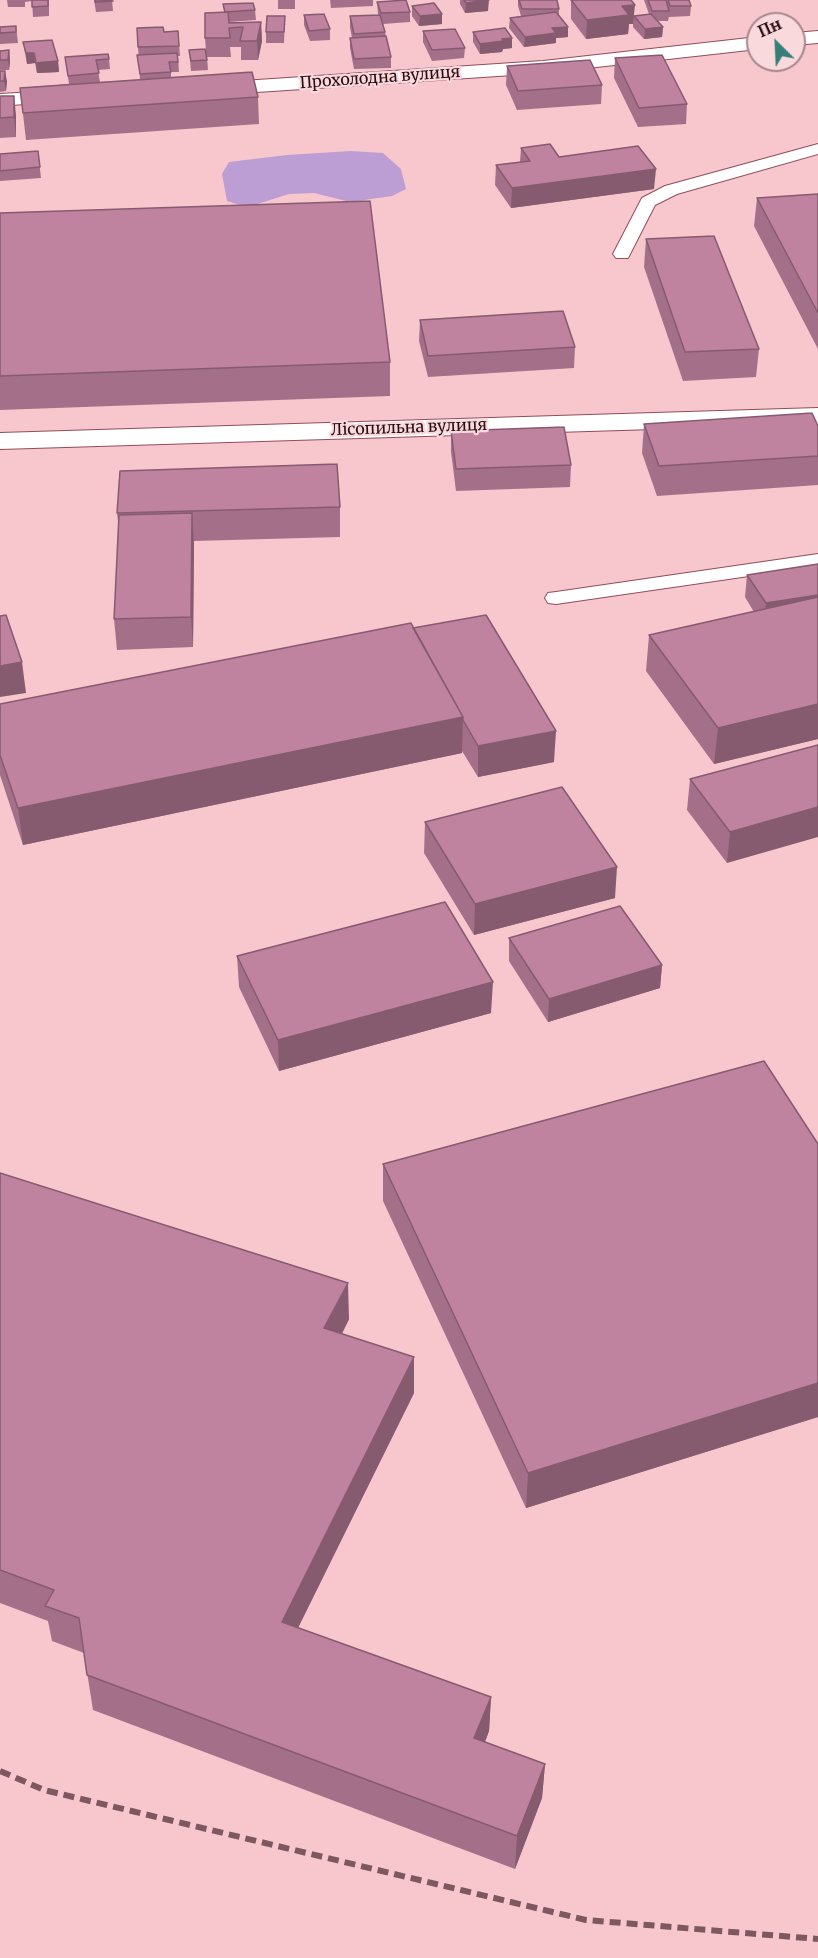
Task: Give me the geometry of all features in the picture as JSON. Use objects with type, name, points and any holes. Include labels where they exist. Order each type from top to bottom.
[{"type":"street","name":"Прохолодна вулиця","points":[[191,90],[543,67],[746,44]]},
{"type":"street","points":[[0,100],[84,96]]},
{"type":"street","name":"Лісопильна вулиця","points":[[0,441],[818,416]]},
{"type":"lane","points":[[622,254],[648,202],[671,190],[818,148]]},
{"type":"lane","points":[[556,598],[818,561]]},
{"type":"shaded area","points":[[351,151],[383,153],[401,169],[406,189],[392,196],[350,202],[314,193],[289,194],[248,207],[227,201],[222,174],[229,162]]},
{"type":"building","points":[[32,0],[48,0],[48,6],[32,7]]},
{"type":"building","points":[[95,0],[112,0],[113,1],[95,2]]},
{"type":"building","points":[[406,0],[410,12],[381,13],[377,2]]},
{"type":"building","points":[[464,0],[489,0],[466,3]]},
{"type":"building","points":[[519,0],[557,0],[559,9],[522,9]]},
{"type":"building","points":[[571,0],[631,0],[635,5],[622,6],[629,15],[587,20]]},
{"type":"building","points":[[648,0],[666,0],[669,11],[652,11]]},
{"type":"building","points":[[668,0],[689,0],[691,6],[670,6]]},
{"type":"building","points":[[253,3],[255,10],[225,12],[223,4]]},
{"type":"building","points":[[434,3],[442,14],[420,16],[412,6]]},
{"type":"building","points":[[228,12],[229,23],[261,22],[257,41],[240,41],[243,27],[229,28],[230,38],[205,38],[205,13]]},
{"type":"building","points":[[556,12],[568,27],[552,28],[556,33],[525,37],[510,18]]},
{"type":"building","points":[[324,14],[330,29],[309,31],[304,15]]},
{"type":"building","points":[[651,14],[663,27],[645,29],[634,16]]},
{"type":"building","points":[[380,15],[385,32],[354,34],[350,16]]},
{"type":"building","points":[[267,16],[285,16],[284,32],[266,32]]},
{"type":"building","points":[[16,26],[16,32],[0,33],[0,27]]},
{"type":"building","points":[[163,27],[164,32],[178,31],[179,46],[138,47],[137,28]]},
{"type":"building","points":[[505,28],[512,38],[480,44],[473,32]]},
{"type":"building","points":[[455,29],[465,48],[432,50],[423,31]]},
{"type":"building","points":[[386,36],[391,57],[354,59],[350,38]]},
{"type":"building","points":[[52,40],[58,61],[36,63],[34,53],[26,53],[23,42]]},
{"type":"building","points":[[205,49],[207,60],[191,61],[189,50]]},
{"type":"building","points":[[9,50],[8,60],[0,60],[0,51]]},
{"type":"building","points":[[177,53],[178,62],[169,62],[171,72],[140,74],[137,55]]},
{"type":"building","points":[[108,54],[109,59],[96,60],[99,73],[68,76],[65,57]]},
{"type":"building","points":[[662,55],[687,104],[639,108],[615,58]]},
{"type":"building","points":[[590,60],[602,85],[518,91],[507,66]]},
{"type":"building","points":[[0,71],[5,71],[4,81],[0,81]]},
{"type":"building","points":[[252,72],[258,97],[23,113],[20,88]]},
{"type":"building","points":[[0,96],[14,96],[14,117],[0,118]]},
{"type":"building","points":[[550,144],[559,157],[638,146],[656,169],[512,188],[496,165],[530,161],[521,148]]},
{"type":"building","points":[[38,151],[40,167],[0,171],[0,154]]},
{"type":"building","points":[[818,194],[818,313],[757,198]]},
{"type":"building","points":[[370,201],[390,362],[0,376],[0,213]]},
{"type":"building","points":[[714,236],[759,349],[685,352],[646,239]]},
{"type":"building","points":[[563,311],[575,347],[428,356],[420,320]]},
{"type":"building","points":[[812,413],[818,426],[818,456],[659,466],[644,424]]},
{"type":"building","points":[[564,427],[571,465],[456,469],[451,431]]},
{"type":"building","points":[[337,464],[340,507],[117,513],[120,471]]},
{"type":"building","points":[[192,513],[191,617],[114,619],[119,515]]},
{"type":"building","points":[[818,564],[818,595],[766,603],[747,575]]},
{"type":"building","points":[[818,597],[818,704],[718,728],[649,635]]},
{"type":"building","points":[[6,615],[22,662],[0,666],[0,616]]},
{"type":"building","points":[[486,615],[556,731],[478,746],[413,628]]},
{"type":"building","points":[[411,623],[463,717],[18,808],[0,755],[0,704]]},
{"type":"building","points":[[818,745],[818,807],[730,832],[690,779]]},
{"type":"building","points":[[562,787],[617,867],[475,904],[425,822]]},
{"type":"building","points":[[445,902],[493,982],[278,1040],[237,956]]},
{"type":"building","points":[[620,906],[662,965],[549,999],[509,938]]},
{"type":"building","points":[[764,1061],[818,1144],[818,1383],[528,1473],[383,1164]]},
{"type":"building","points":[[0,1173],[348,1283],[324,1328],[414,1357],[282,1622],[491,1697],[474,1738],[545,1764],[517,1836],[87,1675],[79,1618],[45,1606],[54,1590],[0,1570]]},
{"type":"railway","points":[[0,1771],[44,1790],[586,1920],[818,1939]]}]
